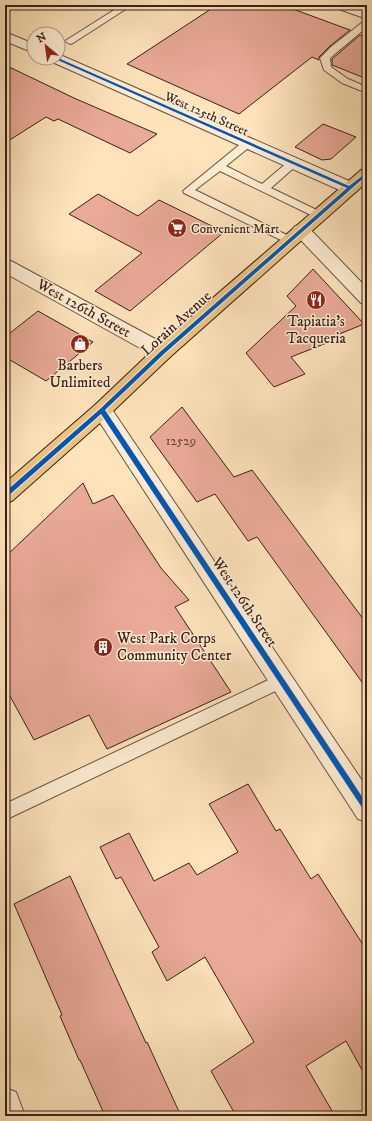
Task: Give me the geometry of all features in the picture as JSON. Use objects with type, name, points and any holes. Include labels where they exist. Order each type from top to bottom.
[{"type":"main road","name":"Lorain Avenue","points":[[5,495],[102,410],[163,352],[367,173]]},
{"type":"street","points":[[341,5],[367,15]]},
{"type":"street","points":[[5,36],[26,45]]},
{"type":"street","name":"West 125th Street","points":[[66,63],[350,188]]},
{"type":"street","points":[[295,235],[367,299]]},
{"type":"street","name":"West 126th Street","points":[[5,265],[163,352]]},
{"type":"street","name":"West 126th Street","points":[[102,410],[367,810]]},
{"type":"street","points":[[5,1103],[10,1116]]},
{"type":"lane","points":[[70,41],[128,5]]},
{"type":"lane","points":[[367,23],[325,58],[327,68],[345,82],[367,90]]},
{"type":"lane","points":[[248,143],[188,191],[295,235]]},
{"type":"lane","points":[[264,188],[293,163]]},
{"type":"lane","points":[[219,167],[319,215]]},
{"type":"lane","points":[[5,812],[281,681]]},
{"type":"building","points":[[217,5],[282,5],[350,30],[330,46],[319,57],[319,60],[312,57],[239,114],[127,64]]},
{"type":"building","points":[[360,35],[367,37],[367,79],[332,65],[332,59]]},
{"type":"building","points":[[5,65],[74,98],[157,134],[130,153],[58,119],[54,121],[46,117],[5,143]]},
{"type":"building","points":[[323,124],[356,137],[331,159],[322,160],[295,147]]},
{"type":"building","points":[[98,194],[138,216],[159,200],[224,232],[130,311],[95,291],[142,253],[69,214]]},
{"type":"building","points":[[313,269],[364,324],[327,339],[329,342],[291,357],[305,374],[274,387],[246,353],[296,306],[287,296]]},
{"type":"building","points":[[38,311],[93,342],[46,381],[5,357],[5,337]]},
{"type":"building","points":[[182,407],[234,477],[252,470],[367,624],[367,689],[257,537],[248,541],[215,494],[197,502],[150,437]]},
{"type":"building","name":"West Park Corps Community Center","points":[[83,483],[93,504],[113,495],[161,568],[189,600],[175,607],[231,692],[107,749],[89,715],[34,740],[5,687],[5,557]]},
{"type":"building","points":[[248,784],[276,831],[280,829],[311,879],[318,874],[367,951],[367,1079],[346,1041],[306,1066],[335,1116],[236,1116],[211,1071],[254,1042],[205,957],[167,981],[152,952],[159,947],[121,877],[116,879],[100,847],[129,833],[154,881],[189,863],[197,875],[238,852],[209,804]]},
{"type":"building","points":[[70,876],[181,1116],[105,1116],[79,1060],[60,1016],[62,1015],[14,904]]},
{"type":"cycle path","points":[[66,63],[350,188]]},
{"type":"cycle path","points":[[5,495],[102,410],[163,352],[367,173]]},
{"type":"cycle path","points":[[102,410],[367,810]]},
{"type":"place","name":"Convenient Mart","points":[[177,228]]},
{"type":"place","name":"Tapiatia's Tacqueria","points":[[316,300]]},
{"type":"place","name":"Barbers Unlimited","points":[[80,344]]},
{"type":"place","name":"West Park Corps Community Center","points":[[103,647]]}]
